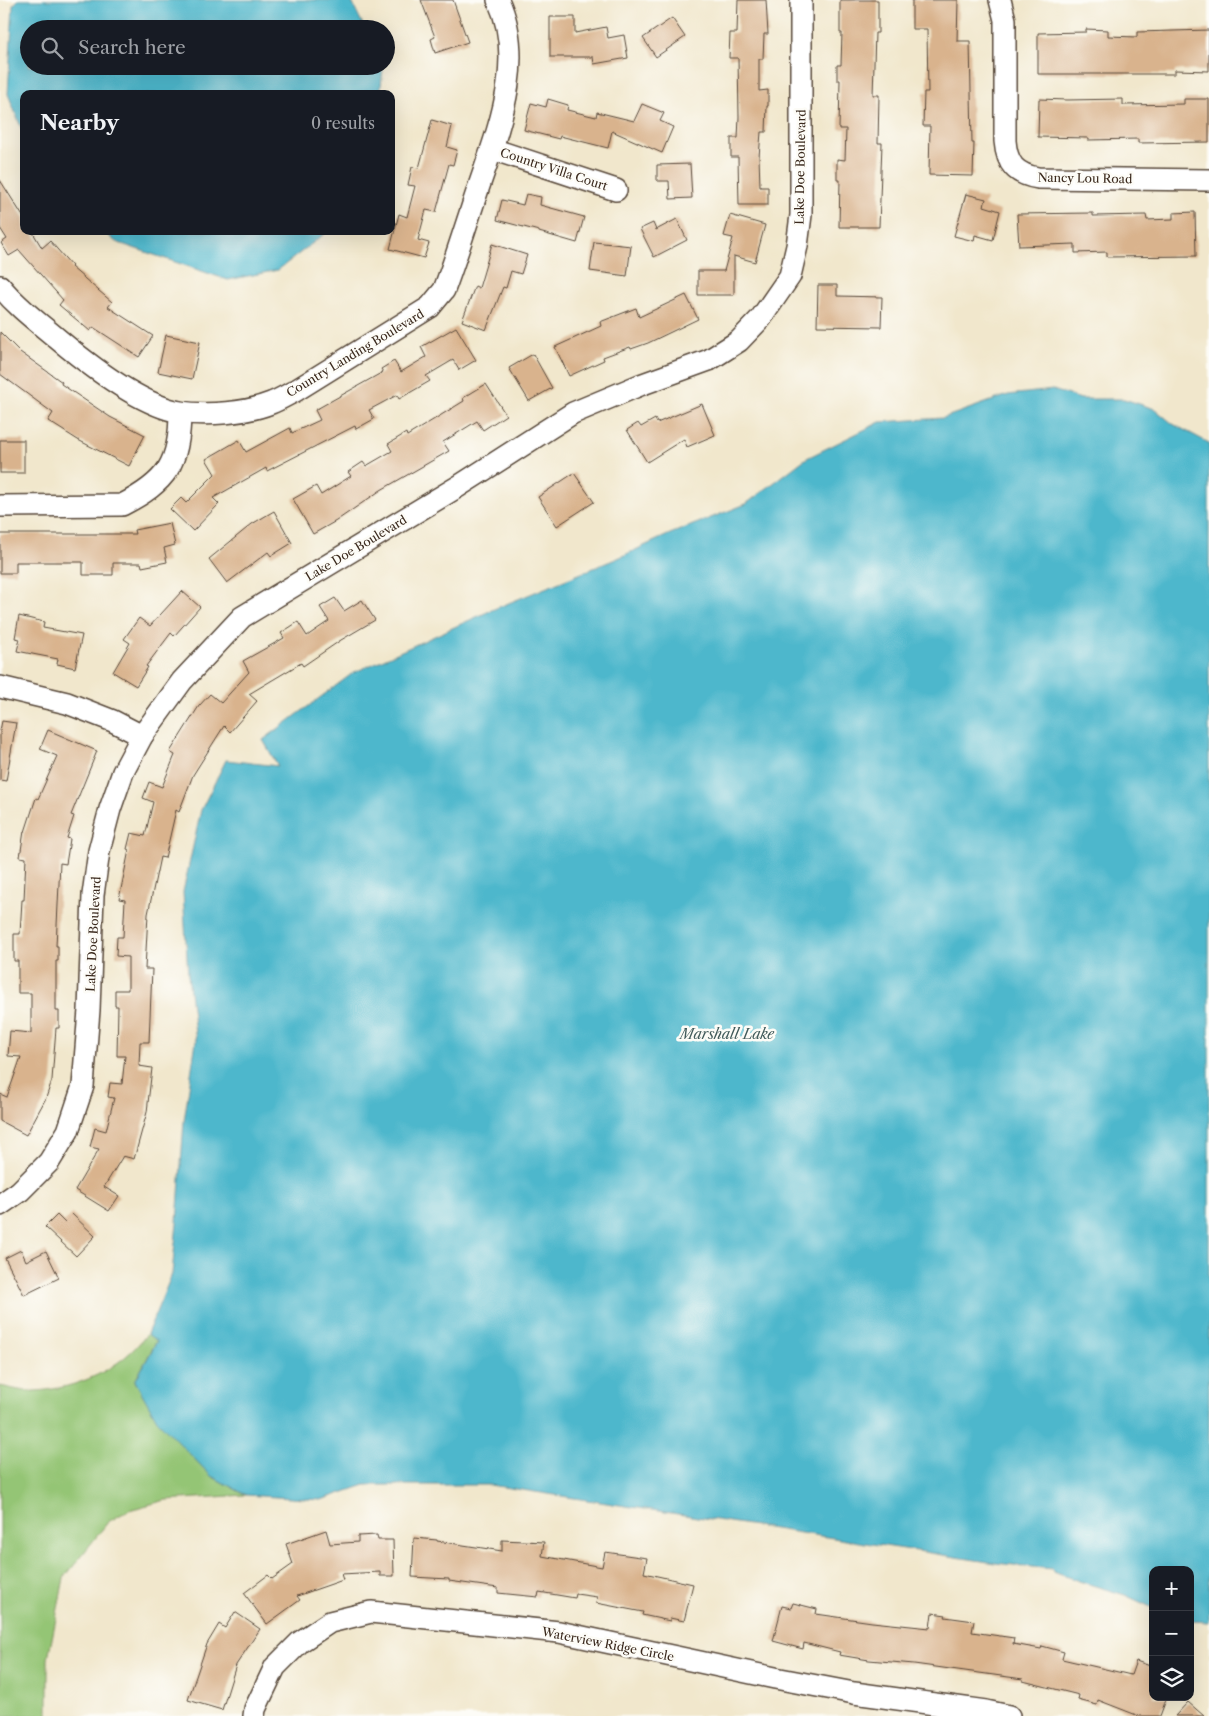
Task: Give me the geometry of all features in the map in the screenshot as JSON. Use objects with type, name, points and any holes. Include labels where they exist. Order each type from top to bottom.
[{"type":"street","name":"Lake Doe Boulevard","points":[[0,1205],[20,1191],[49,1162],[68,1131],[83,1086],[89,1010],[92,895],[110,809],[123,772],[142,736],[182,682],[242,617],[458,486],[573,413],[640,385],[709,360],[740,340],[762,318],[790,276],[797,246],[801,215],[801,0]]},
{"type":"street","name":"Nancy Lou Road","points":[[1000,0],[1005,20],[1005,141],[1007,157],[1016,169],[1024,174],[1038,178],[1209,180]]},
{"type":"street","name":"Country Landing Boulevard","points":[[1,289],[31,318],[83,360],[134,393],[156,404],[180,412],[229,412],[272,403],[295,391],[430,307],[444,290],[492,149],[508,88],[510,67],[509,37],[505,2]]},
{"type":"street","name":"Country Villa Court","points":[[492,149],[616,190]]},
{"type":"street","points":[[0,506],[122,505],[155,485],[167,471],[176,452],[180,432],[180,412]]},
{"type":"street","points":[[0,687],[67,703],[100,715],[142,736]]},
{"type":"street","name":"Waterview Ridge Circle","points":[[254,1716],[255,1709],[275,1667],[300,1642],[330,1622],[371,1612],[559,1632],[854,1693],[986,1711],[1009,1716]]},
{"type":"green space","points":[[147,1334],[157,1340],[135,1381],[157,1419],[211,1476],[246,1495],[166,1500],[129,1510],[108,1522],[64,1578],[48,1659],[48,1716],[0,1716],[0,1386],[34,1391],[67,1386],[82,1381],[97,1375],[125,1357]]},
{"type":"water","points":[[18,0],[351,0],[361,20],[20,20],[20,75],[382,75],[380,90],[20,90],[20,125],[8,94],[13,5]]},
{"type":"water","points":[[108,235],[323,235],[278,270],[228,280],[116,242]]},
{"type":"water","name":"Marshall Lake","points":[[1053,390],[1081,399],[1124,399],[1155,409],[1173,424],[1209,443],[1209,1622],[1194,1621],[1194,1566],[1149,1566],[1149,1606],[1125,1595],[1053,1572],[1052,1569],[995,1563],[490,1485],[365,1485],[321,1500],[246,1495],[211,1476],[157,1420],[135,1381],[157,1341],[147,1334],[172,1274],[184,1121],[196,1041],[188,975],[183,892],[201,810],[226,760],[278,766],[263,740],[353,673],[494,609],[618,558],[670,534],[746,504],[805,459],[880,422],[943,418],[1008,395]]},
{"type":"building","points":[[421,0],[453,0],[468,42],[435,53],[431,39],[435,37]]},
{"type":"building","points":[[738,0],[766,0],[768,34],[764,34],[763,59],[759,59],[759,91],[768,90],[768,106],[766,132],[761,132],[759,157],[760,187],[768,187],[768,205],[739,205],[738,157],[731,157],[731,138],[738,138],[739,117],[738,58],[729,58],[730,33],[737,33]]},
{"type":"building","points":[[840,0],[878,0],[878,33],[875,33],[873,95],[879,95],[878,143],[882,143],[879,227],[839,227],[840,180],[837,180],[837,159],[845,160],[846,129],[839,129],[840,80],[837,80],[837,65],[841,65]]},
{"type":"building","points":[[912,0],[958,0],[957,41],[970,41],[972,143],[974,143],[973,176],[929,175],[930,126],[923,126],[924,92],[928,92],[927,29],[912,29]]},
{"type":"building","points":[[550,17],[575,17],[575,33],[606,27],[608,38],[624,35],[628,58],[594,64],[593,57],[550,57]]},
{"type":"building","points":[[672,18],[685,37],[656,57],[643,38]]},
{"type":"building","points":[[1086,29],[1108,30],[1108,36],[1137,37],[1137,32],[1209,30],[1209,71],[1175,70],[1175,74],[1038,74],[1038,33],[1086,32]]},
{"type":"building","points":[[548,99],[568,105],[567,110],[596,117],[597,112],[634,121],[642,104],[664,113],[660,121],[673,127],[662,153],[612,131],[608,148],[560,136],[559,139],[524,130],[531,103],[546,107]]},
{"type":"building","points":[[1039,99],[1123,99],[1123,105],[1184,104],[1184,99],[1209,99],[1209,142],[1138,143],[1138,139],[1088,140],[1088,138],[1038,137]]},
{"type":"building","points":[[432,120],[452,126],[447,147],[457,150],[453,165],[449,164],[436,212],[426,210],[418,240],[429,243],[424,258],[390,249],[399,214],[407,217],[415,186],[408,185],[412,167],[419,168]]},
{"type":"building","points":[[690,164],[692,198],[670,199],[669,181],[657,181],[657,165]]},
{"type":"building","points":[[0,180],[20,212],[20,235],[34,235],[42,248],[50,241],[71,267],[112,302],[108,307],[153,336],[139,357],[93,327],[90,331],[59,305],[63,300],[19,250],[9,256],[1,243],[7,239],[0,228]]},
{"type":"building","points":[[526,194],[541,197],[540,205],[584,217],[577,243],[497,220],[502,200],[523,205]]},
{"type":"building","points":[[966,194],[986,199],[984,206],[1000,211],[993,240],[975,235],[974,241],[954,236]]},
{"type":"building","points":[[1195,212],[1196,256],[1107,257],[1107,252],[1075,253],[1075,244],[1019,246],[1017,214],[1093,213],[1093,216],[1146,215],[1147,220],[1173,219],[1173,213]]},
{"type":"building","points":[[730,215],[765,225],[755,262],[734,256],[734,295],[698,295],[698,271],[724,271],[733,238],[724,236]]},
{"type":"building","points":[[677,219],[687,240],[654,257],[640,229],[653,223],[656,230]]},
{"type":"building","points":[[594,242],[631,246],[627,276],[590,271]]},
{"type":"building","points":[[492,244],[527,255],[521,274],[511,271],[506,288],[503,287],[486,330],[462,321],[475,286],[479,288]]},
{"type":"building","points":[[818,285],[837,285],[837,296],[882,297],[881,327],[817,326]]},
{"type":"building","points":[[686,295],[698,319],[648,343],[631,349],[630,347],[603,357],[604,360],[569,376],[555,347],[601,326],[600,322],[636,308],[639,317]]},
{"type":"building","points":[[456,327],[476,360],[459,370],[453,360],[426,376],[430,381],[399,399],[397,395],[369,410],[374,419],[356,429],[355,426],[267,471],[266,468],[213,498],[219,504],[193,531],[170,509],[181,498],[186,503],[215,474],[206,459],[239,440],[246,452],[290,428],[292,433],[320,420],[315,410],[383,372],[381,369],[394,361],[401,372],[426,357],[421,347]]},
{"type":"building","points":[[0,332],[20,352],[62,382],[61,384],[110,417],[145,435],[129,466],[78,440],[48,421],[53,413],[0,374]]},
{"type":"building","points":[[166,335],[200,342],[192,379],[158,372]]},
{"type":"building","points":[[533,354],[552,388],[529,401],[509,368]]},
{"type":"building","points":[[486,384],[506,415],[483,430],[477,421],[443,442],[449,451],[381,490],[336,521],[313,534],[293,499],[316,486],[321,495],[351,476],[348,472],[363,462],[366,466],[392,451],[388,444],[406,433],[407,436],[464,401],[463,398]]},
{"type":"building","points":[[702,404],[715,435],[687,447],[684,439],[647,462],[627,430],[638,423],[641,427],[655,419],[657,423]]},
{"type":"building","points":[[0,440],[24,440],[24,473],[0,473]]},
{"type":"building","points":[[574,473],[594,502],[557,526],[538,497]]},
{"type":"building","points":[[274,511],[292,543],[271,556],[268,552],[227,583],[209,559],[252,524]]},
{"type":"building","points":[[170,523],[175,545],[164,548],[167,562],[142,567],[141,563],[113,563],[113,575],[83,575],[83,562],[16,562],[16,573],[0,573],[0,534],[135,534],[134,530]]},
{"type":"building","points":[[182,591],[200,607],[174,636],[171,633],[146,666],[148,667],[136,686],[113,672],[130,643],[124,639],[139,618],[150,626]]},
{"type":"building","points":[[335,598],[344,611],[362,600],[375,620],[303,666],[301,663],[249,694],[257,701],[230,732],[224,726],[193,775],[179,812],[176,810],[165,858],[160,857],[148,914],[145,969],[152,969],[149,1042],[140,1042],[139,1066],[152,1068],[147,1112],[134,1159],[123,1156],[104,1187],[119,1196],[109,1211],[75,1190],[99,1149],[90,1147],[95,1128],[106,1131],[114,1098],[108,1097],[110,1083],[122,1084],[125,1056],[117,1056],[118,1006],[115,1006],[115,990],[128,990],[128,957],[116,956],[117,937],[123,937],[125,900],[119,899],[131,833],[145,836],[153,802],[143,798],[149,782],[162,787],[175,755],[170,752],[199,706],[210,694],[221,703],[249,672],[243,661],[284,638],[281,633],[298,622],[307,636],[329,621],[320,607]]},
{"type":"building","points":[[19,616],[44,622],[43,628],[82,635],[75,668],[57,664],[58,659],[17,651],[20,639],[15,638]]},
{"type":"building","points":[[2,721],[16,723],[6,781],[0,780],[0,731]]},
{"type":"building","points":[[48,730],[97,751],[71,815],[74,816],[67,838],[70,839],[66,864],[60,863],[56,946],[58,946],[58,961],[56,961],[56,1011],[59,1011],[59,1028],[56,1028],[52,1080],[46,1098],[26,1135],[0,1121],[0,1094],[7,1097],[21,1057],[8,1056],[10,1031],[31,1033],[31,993],[18,993],[18,961],[14,961],[14,934],[20,934],[22,900],[24,900],[26,858],[20,857],[24,831],[36,798],[38,799],[57,756],[40,749]]},
{"type":"building","points":[[72,1214],[95,1236],[76,1256],[45,1227],[57,1215],[64,1222]]},
{"type":"building","points":[[21,1250],[26,1261],[46,1251],[59,1278],[24,1295],[5,1258]]},
{"type":"building","points":[[326,1530],[330,1544],[358,1542],[358,1536],[377,1535],[378,1540],[393,1540],[394,1576],[380,1576],[380,1572],[341,1574],[343,1580],[297,1596],[300,1600],[267,1624],[244,1593],[268,1575],[272,1579],[293,1564],[286,1544]]},
{"type":"building","points":[[414,1538],[502,1551],[502,1540],[544,1542],[542,1556],[602,1567],[605,1552],[647,1558],[644,1573],[693,1584],[684,1621],[670,1618],[670,1621],[642,1615],[643,1612],[596,1603],[597,1597],[576,1594],[575,1598],[539,1592],[538,1597],[498,1593],[498,1588],[449,1581],[449,1579],[412,1577]]},
{"type":"building","points":[[793,1603],[817,1609],[816,1614],[930,1628],[932,1613],[946,1615],[945,1617],[974,1621],[972,1632],[1014,1638],[1013,1644],[1041,1649],[1042,1646],[1064,1652],[1062,1659],[1131,1675],[1136,1661],[1149,1666],[1149,1701],[1166,1701],[1160,1716],[1139,1716],[1098,1700],[1097,1705],[1078,1700],[1079,1695],[1023,1681],[1023,1679],[914,1664],[869,1660],[839,1655],[840,1652],[804,1643],[803,1649],[773,1641],[782,1606],[791,1608]]},
{"type":"building","points":[[235,1612],[260,1629],[236,1665],[222,1710],[188,1700],[207,1644],[219,1624],[225,1628]]},
{"type":"building","points":[[1188,1702],[1204,1716],[1175,1716]]}]
